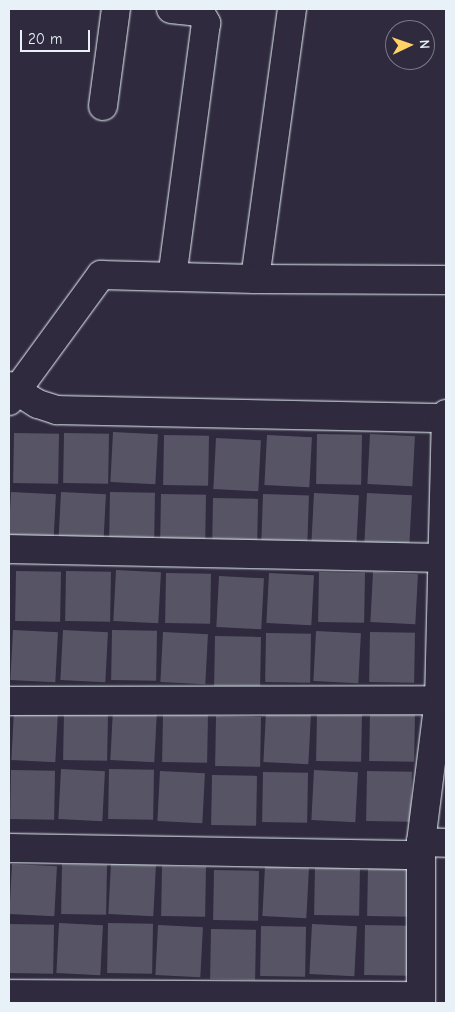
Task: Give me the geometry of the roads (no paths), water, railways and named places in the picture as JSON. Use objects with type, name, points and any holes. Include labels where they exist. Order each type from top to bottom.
[{"type":"street","points":[[103,106],[116,9]]},
{"type":"street","points":[[171,9],[200,12],[206,23],[172,278]]},
{"type":"street","points":[[255,279],[292,9]]},
{"type":"street","points":[[446,280],[172,278],[101,275],[11,392],[57,410],[446,418]]},
{"type":"street","points":[[9,994],[420,1000],[430,847],[443,700],[442,558],[446,414]]},
{"type":"street","points":[[9,549],[442,558]]},
{"type":"street","points":[[9,701],[443,700]]},
{"type":"street","points":[[9,848],[430,847]]}]
